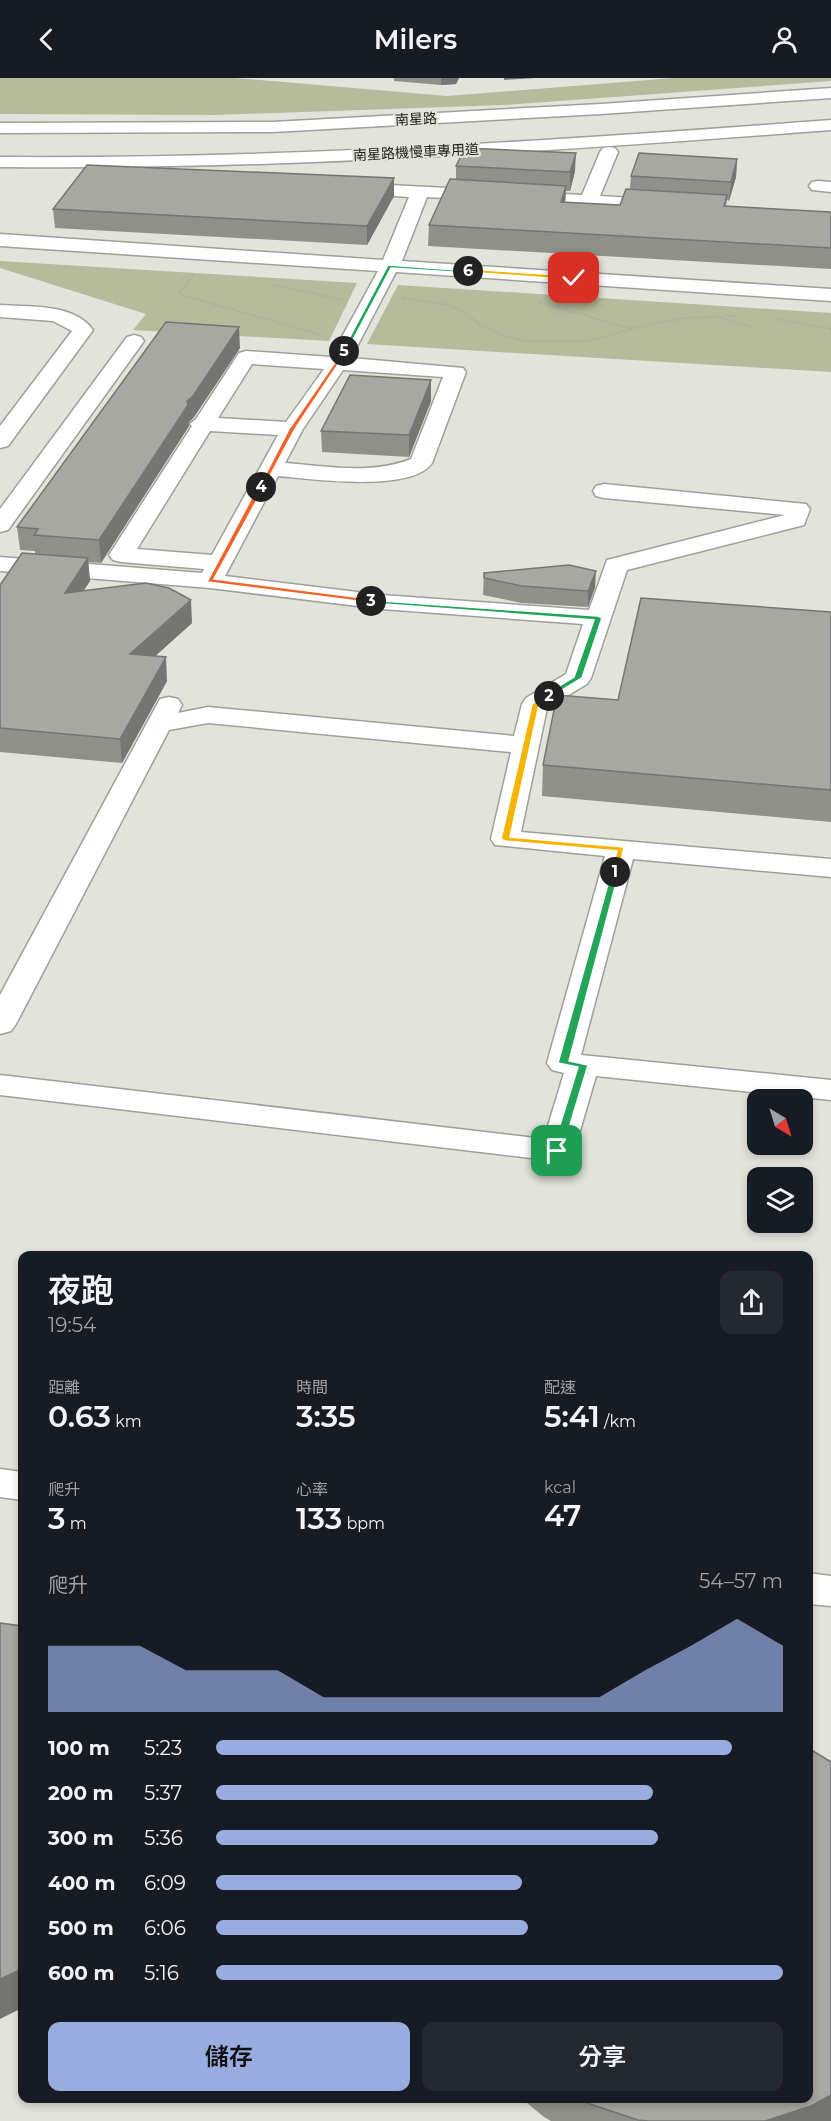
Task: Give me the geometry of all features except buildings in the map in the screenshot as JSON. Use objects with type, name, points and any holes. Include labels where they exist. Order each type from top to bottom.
[{"type":"street","points":[[0,121],[294,119],[594,104],[831,87]]},
{"type":"street","name":"南星路","points":[[0,128],[273,127],[601,109],[831,93]]},
{"type":"street","name":"南星路","points":[[0,154],[280,151],[652,133],[831,118]]},
{"type":"street","name":"南星路機慢車專用道","points":[[0,162],[157,162],[355,155],[605,142],[831,125]]},
{"type":"street","points":[[589,201],[609,152]]},
{"type":"street","points":[[64,179],[84,174],[114,173],[220,179]]},
{"type":"street","points":[[338,187],[681,206]]},
{"type":"street","points":[[215,572],[292,429],[338,363],[390,266],[420,192]]},
{"type":"street","points":[[0,240],[831,295]]},
{"type":"street","points":[[0,311],[76,321],[83,330],[0,441]]},
{"type":"street","points":[[0,525],[134,341]]},
{"type":"street","points":[[270,469],[365,476],[398,472],[421,463],[456,372],[246,357],[201,424],[121,555],[382,603],[598,618]]},
{"type":"street","points":[[201,424],[292,429]]},
{"type":"street","points":[[604,491],[798,509],[796,520],[616,565],[578,678],[536,704],[505,839],[831,868]]},
{"type":"street","points":[[0,564],[215,572]]},
{"type":"street","points":[[0,1024],[166,711],[526,745]]},
{"type":"street","points":[[621,849],[563,1063],[831,1090]]},
{"type":"street","points":[[0,1085],[557,1151],[583,1065]]},
{"type":"street","points":[[0,1483],[18,1485]]},
{"type":"street","points":[[813,1589],[831,1591]]},
{"type":"path","points":[[198,271],[179,294],[327,337]]},
{"type":"path","points":[[192,278],[203,278]]},
{"type":"path","points":[[268,284],[347,300]]},
{"type":"path","points":[[398,298],[449,305],[491,332],[525,340],[588,341],[685,318],[737,316]]},
{"type":"path","points":[[533,301],[633,329]]},
{"type":"path","points":[[772,319],[831,329]]},
{"type":"green space","points":[[0,78],[235,78],[447,96],[674,78],[831,78],[831,81],[503,105],[215,115],[0,114]]},
{"type":"green space","points":[[0,261],[357,283],[329,341],[133,330],[146,314],[0,268]]},
{"type":"green space","points":[[398,285],[831,313],[831,372],[367,344]]},
{"type":"route","points":[[557,1151],[583,1065],[563,1063],[621,849],[505,839],[536,704],[578,678],[598,618],[382,603],[210,581],[292,429],[338,363],[390,266],[574,278]]}]
